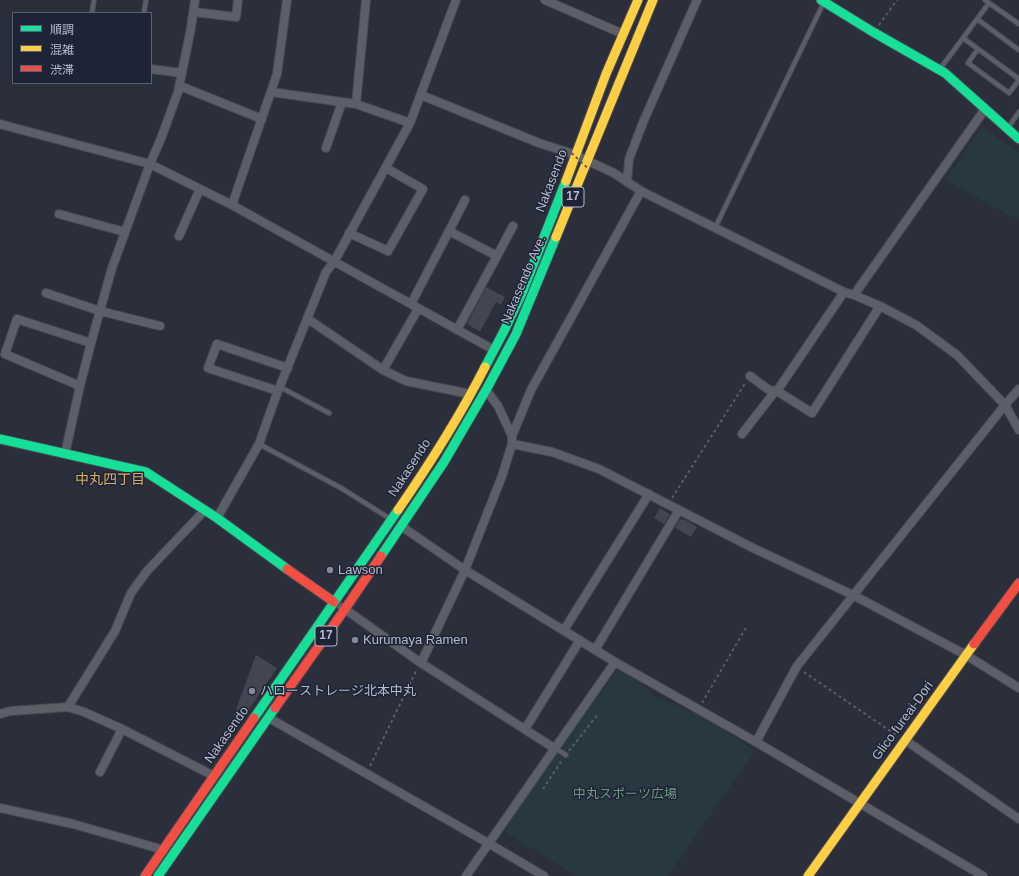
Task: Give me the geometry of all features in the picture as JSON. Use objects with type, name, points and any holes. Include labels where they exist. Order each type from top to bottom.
[{"type":"main road","name":"17","points":[[623,34],[638,0]]},
{"type":"main road","name":"Nakasendo Ave.","points":[[486,390],[516,334],[653,0]]},
{"type":"main road","points":[[822,1],[945,74],[1019,139]]},
{"type":"main road","name":"Nakasendo","points":[[146,876],[418,481],[470,394],[504,331],[522,293],[576,156],[606,74],[623,34]]},
{"type":"main road","name":"Nakasendo","points":[[158,876],[345,609],[444,462],[486,390]]},
{"type":"main road","points":[[0,439],[146,472],[217,518],[334,602]]},
{"type":"main road","name":"Glico fureai-Dori","points":[[808,876],[1019,583]]},
{"type":"street","points":[[65,454],[80,386],[112,268],[180,86],[192,28],[195,0]]},
{"type":"street","points":[[194,12],[236,17],[238,0]]},
{"type":"street","points":[[232,205],[277,74],[287,0]]},
{"type":"street","points":[[356,104],[366,0]]},
{"type":"street","points":[[217,518],[259,444],[279,389],[326,272],[334,262],[410,123],[456,0]]},
{"type":"street","points":[[545,0],[623,34]]},
{"type":"street","points":[[627,182],[629,159],[641,127],[697,0]]},
{"type":"street","points":[[152,69],[182,73]]},
{"type":"street","points":[[180,86],[262,119]]},
{"type":"street","points":[[271,92],[356,104],[410,123]]},
{"type":"street","points":[[421,95],[539,143],[576,156],[614,173],[641,191],[844,292],[880,306],[916,325],[957,355],[1005,405],[1019,430]]},
{"type":"street","points":[[326,148],[342,102]]},
{"type":"street","points":[[854,295],[985,109]]},
{"type":"street","points":[[0,124],[150,164],[232,205],[494,350]]},
{"type":"street","points":[[349,233],[388,251],[423,189],[386,168]]},
{"type":"street","points":[[179,236],[200,189]]},
{"type":"street","points":[[421,663],[465,570],[502,476],[512,444],[512,436],[531,390],[641,191]]},
{"type":"street","points":[[383,370],[465,200]]},
{"type":"street","points":[[59,214],[125,232]]},
{"type":"street","points":[[457,330],[513,226]]},
{"type":"street","points":[[450,231],[497,256]]},
{"type":"street","points":[[742,434],[773,394],[777,391],[844,292]]},
{"type":"street","points":[[46,293],[100,311],[160,326]]},
{"type":"street","points":[[750,376],[769,390],[777,391],[812,413],[880,306]]},
{"type":"street","points":[[80,386],[5,354],[17,319],[91,343]]},
{"type":"street","points":[[308,319],[383,370],[406,381],[470,394]]},
{"type":"street","points":[[279,389],[208,368],[218,344],[288,368]]},
{"type":"street","points":[[756,742],[797,666],[1019,389]]},
{"type":"street","points":[[486,390],[498,406],[512,436]]},
{"type":"street","points":[[512,444],[552,452],[599,469],[753,548],[853,595],[966,655],[1019,688]]},
{"type":"street","points":[[564,630],[649,494]]},
{"type":"street","points":[[68,707],[115,631],[131,593],[147,571],[204,510]]},
{"type":"street","points":[[595,650],[679,510]]},
{"type":"street","points":[[401,526],[465,570],[595,650],[756,742],[983,876]]},
{"type":"street","points":[[334,602],[421,663],[554,748]]},
{"type":"street","points":[[524,728],[580,640]]},
{"type":"street","points":[[466,876],[615,662]]},
{"type":"street","points":[[0,714],[11,711],[68,707],[84,712],[122,729],[214,776]]},
{"type":"street","points":[[269,718],[544,876]]},
{"type":"street","points":[[100,772],[122,729]]},
{"type":"street","points":[[905,740],[1019,819]]},
{"type":"street","points":[[0,808],[74,824],[164,850]]},
{"type":"lane","points":[[92,12],[94,0]]},
{"type":"lane","points":[[144,12],[146,0]]},
{"type":"lane","points":[[985,0],[1019,24]]},
{"type":"lane","points":[[715,228],[822,1]]},
{"type":"lane","points":[[939,70],[989,3]]},
{"type":"lane","points":[[977,20],[1019,50]]},
{"type":"lane","points":[[963,38],[1019,79],[1009,93],[968,63],[978,49]]},
{"type":"lane","points":[[1008,129],[1019,112]]},
{"type":"lane","points":[[279,389],[329,413]]},
{"type":"lane","points":[[259,444],[341,488],[392,519]]},
{"type":"lane","points":[[554,748],[566,755]]},
{"type":"path","points":[[873,32],[897,0]]},
{"type":"path","points":[[567,149],[590,170]]},
{"type":"path","points":[[668,504],[750,376]]},
{"type":"path","points":[[699,709],[748,626]]},
{"type":"path","points":[[366,774],[421,663]]},
{"type":"path","points":[[797,666],[905,740]]},
{"type":"path","points":[[571,748],[598,714]]},
{"type":"path","points":[[543,789],[559,764]]},
{"type":"green space","points":[[982,127],[1019,153],[1019,219],[1016,219],[946,180]]},
{"type":"green space","name":"中丸スポーツ広場","points":[[619,667],[656,697],[700,715],[755,751],[667,876],[576,876],[504,831],[553,754]]},
{"type":"building","points":[[486,287],[505,297],[501,305],[496,302],[480,332],[467,324]]},
{"type":"building","points":[[660,508],[670,514],[664,524],[654,518]]},
{"type":"building","points":[[680,519],[684,519],[697,527],[691,537],[675,528]]},
{"type":"building","name":"ハローストレージ北本中丸","points":[[256,655],[277,668],[242,720],[234,715]]},
{"type":"traffic: fast","points":[[821,0],[945,73],[1019,139]]},
{"type":"traffic: fast","points":[[485,367],[522,293],[566,181]]},
{"type":"traffic: fast","points":[[381,556],[444,462],[486,390],[516,334],[556,237]]},
{"type":"traffic: fast","points":[[0,439],[146,472],[217,518],[287,569]]},
{"type":"traffic: fast","points":[[254,718],[398,510]]},
{"type":"traffic: fast","points":[[158,876],[275,708]]},
{"type":"traffic: slow","points":[[566,181],[606,74],[638,0]]},
{"type":"traffic: slow","points":[[556,237],[653,0]]},
{"type":"traffic: slow","points":[[398,510],[444,440],[485,367]]},
{"type":"traffic: slow","points":[[808,876],[974,644]]},
{"type":"traffic: jam","points":[[275,708],[381,556]]},
{"type":"traffic: jam","points":[[287,569],[334,602]]},
{"type":"traffic: jam","points":[[974,644],[1019,583]]},
{"type":"traffic: jam","points":[[145,876],[254,718]]},
{"type":"place","name":"Lawson","points":[[330,570]]},
{"type":"place","name":"Kurumaya Ramen","points":[[355,640]]},
{"type":"place","name":"ハローストレージ北本中丸","points":[[252,691]]},
{"type":"district","name":"中丸四丁目","points":[[110,480]]}]
